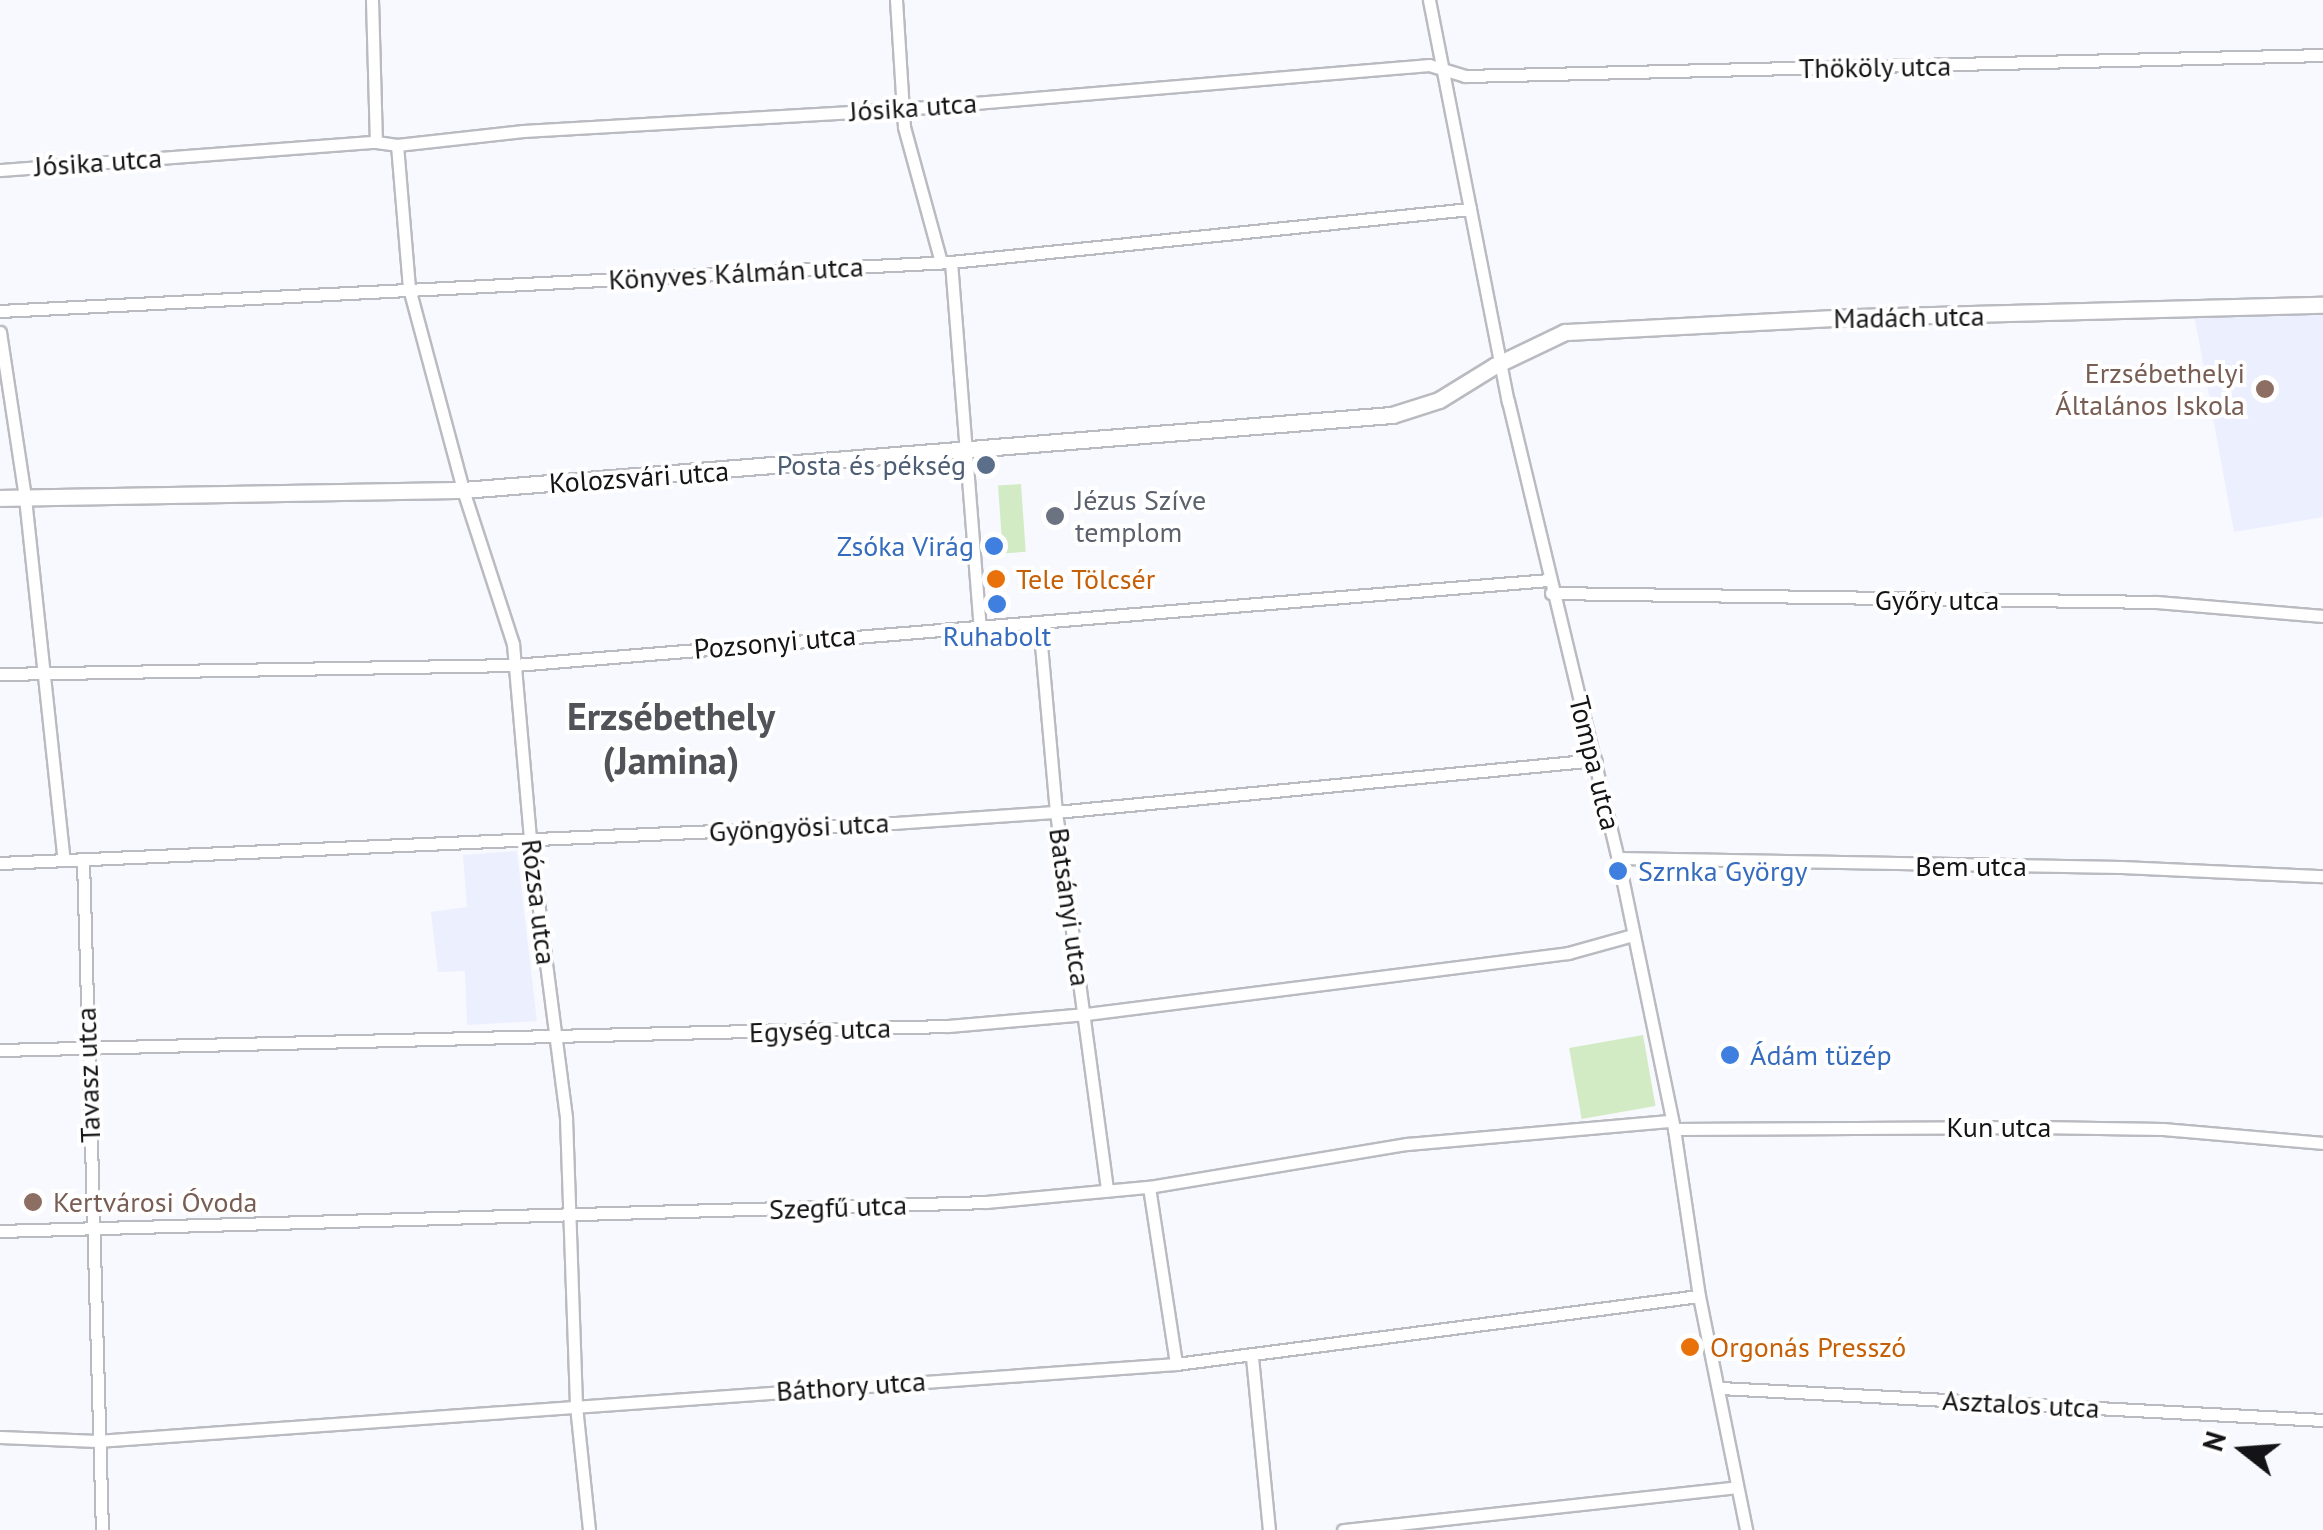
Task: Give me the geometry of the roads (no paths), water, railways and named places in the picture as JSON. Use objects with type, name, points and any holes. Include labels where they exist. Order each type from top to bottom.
[{"type":"street","points":[[372,0],[376,142]]},
{"type":"street","points":[[896,0],[904,127],[946,262],[980,628]]},
{"type":"street","name":"Tompa utca","points":[[1429,0],[1550,587],[1618,858],[1673,1125],[1699,1296],[1746,1530]]},
{"type":"street","name":"Thököly utca","points":[[1429,65],[1465,76],[2323,55]]},
{"type":"street","name":"Jósika utca","points":[[0,170],[904,108],[1429,65]]},
{"type":"street","name":"Rózsa utca","points":[[397,145],[409,288],[462,490],[513,644],[516,665],[530,840],[557,1037],[576,1406],[588,1530]]},
{"type":"street","name":"Könyves Kálmán utca","points":[[0,311],[946,262],[1470,209]]},
{"type":"street","name":"Madách utca","points":[[1503,361],[1564,332],[1854,317],[2323,305]]},
{"type":"street","points":[[0,332],[26,498],[64,860]]},
{"type":"street","name":"Kolozsvári utca","points":[[0,498],[462,490],[1392,415],[1439,400],[1503,361]]},
{"type":"street","name":"Győry utca","points":[[1550,587],[2156,602],[2323,616]]},
{"type":"street","name":"Pozsonyi utca","points":[[0,674],[516,665],[1039,622],[1550,587]]},
{"type":"street","name":"Batsányi utca","points":[[1039,622],[1056,812],[1107,1191]]},
{"type":"street","name":"Gyöngyösi utca","points":[[0,863],[1056,812],[1596,760]]},
{"type":"street","name":"Bem utca","points":[[1618,858],[2121,867],[2323,876]]},
{"type":"street","name":"Tavasz utca","points":[[83,860],[102,1530]]},
{"type":"street","name":"Egység utca","points":[[0,1050],[948,1026],[1086,1014],[1568,953],[1633,935]]},
{"type":"street","name":"Kun utca","points":[[1673,1125],[2054,1127],[2163,1130],[2323,1142]]},
{"type":"street","name":"Szegfű utca","points":[[0,1231],[986,1202],[1148,1187],[1408,1144],[1673,1125]]},
{"type":"street","points":[[1148,1187],[1176,1364]]},
{"type":"street","name":"Báthory utca","points":[[0,1437],[97,1441],[1176,1364],[1699,1296]]},
{"type":"street","points":[[1252,1356],[1269,1530]]},
{"type":"street","name":"Asztalos utca","points":[[1720,1388],[2323,1420]]},
{"type":"street","points":[[1343,1530],[1737,1488]]},
{"type":"place","name":"Erzsébethelyi Általános Iskola","points":[[2265,389]]},
{"type":"place","name":"Posta és pékség","points":[[986,465]]},
{"type":"place","name":"Jézus Szíve templom","points":[[1055,516]]},
{"type":"place","name":"Zsóka Virág","points":[[994,546]]},
{"type":"place","name":"Tele Tölcsér","points":[[996,579]]},
{"type":"place","name":"Ruhabolt","points":[[997,604]]},
{"type":"place","name":"Szrnka György","points":[[1618,871]]},
{"type":"place","name":"Ádám tüzép","points":[[1730,1055]]},
{"type":"place","name":"Kertvárosi Óvoda","points":[[33,1202]]},
{"type":"place","name":"Orgonás Presszó","points":[[1690,1347]]},
{"type":"district","name":"Erzsébethely (Jamina)","points":[[671,738]]}]
